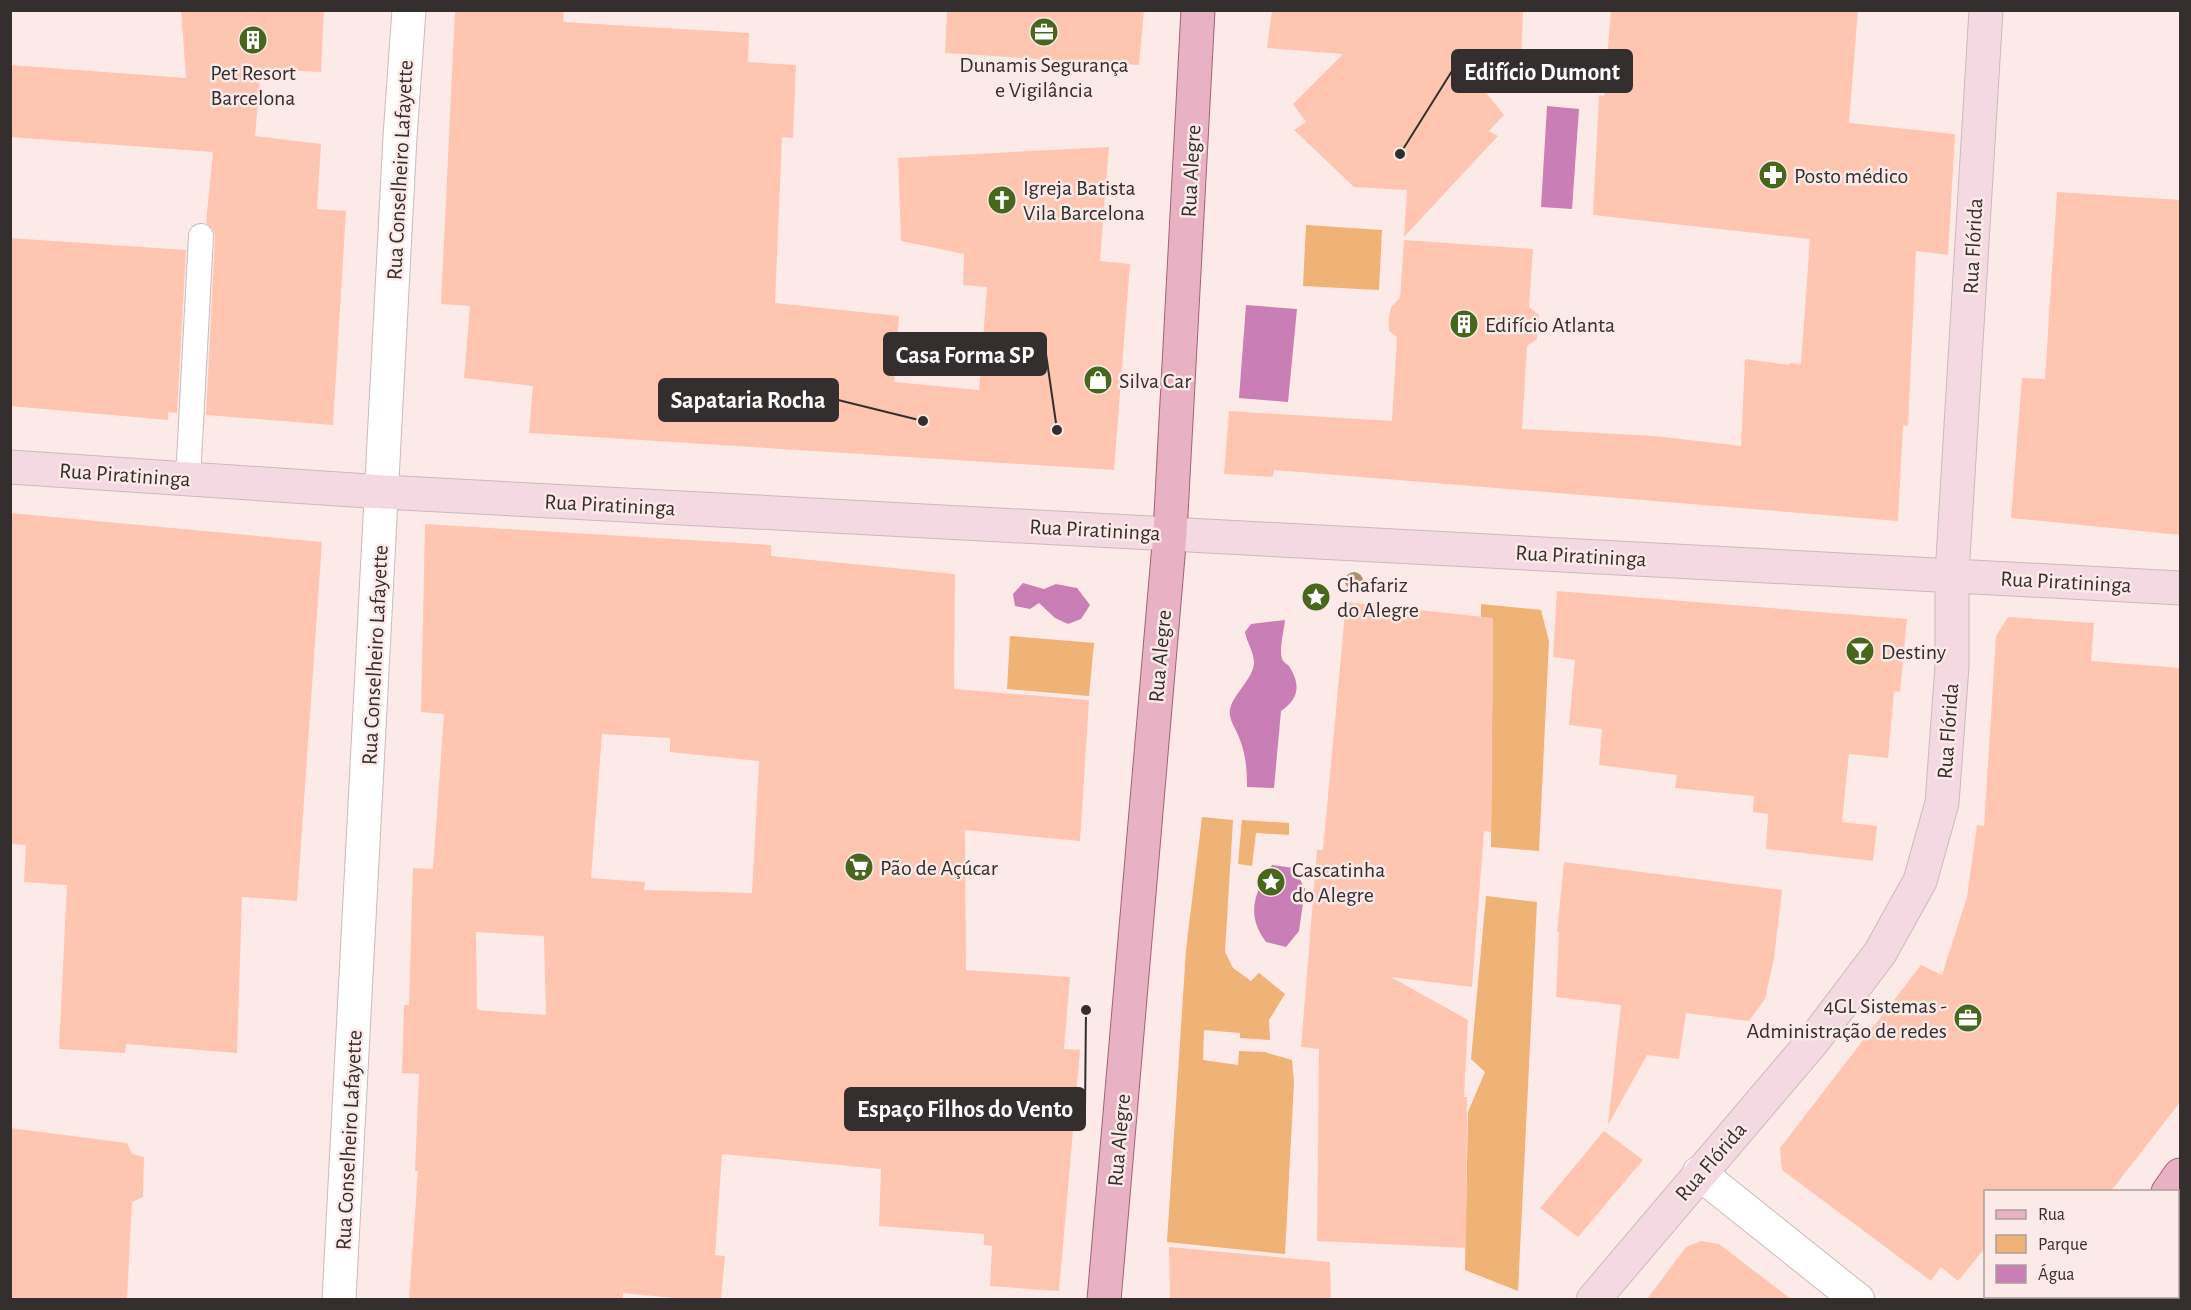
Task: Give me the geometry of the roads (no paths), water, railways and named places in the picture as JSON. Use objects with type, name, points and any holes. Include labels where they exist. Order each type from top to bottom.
[{"type":"main road","name":"Rua Alegre","points":[[1104,1299],[1170,533],[1198,10]]},
{"type":"main road","points":[[2169,1190],[2181,1175]]},
{"type":"street","name":"Rua Conselheiro Lafayette","points":[[339,1299],[400,137],[409,10]]},
{"type":"street","name":"Rua Flórida","points":[[1593,1299],[1814,1040],[1880,953],[1920,881],[1942,803],[1952,666],[1952,575],[1986,10]]},
{"type":"street","name":"Rua Piratininga","points":[[10,467],[383,492],[2181,588]]},
{"type":"street","points":[[1699,1173],[1858,1299]]},
{"type":"lane","points":[[188,479],[201,236]]},
{"type":"water","points":[[1547,106],[1579,109],[1572,209],[1541,207]]},
{"type":"water","points":[[1246,305],[1297,309],[1288,402],[1239,398]]},
{"type":"water","points":[[1023,583],[1044,589],[1056,584],[1077,588],[1090,605],[1081,619],[1068,624],[1055,618],[1039,603],[1030,609],[1015,606],[1013,594]]},
{"type":"water","points":[[1285,620],[1281,655],[1293,673],[1296,685],[1295,696],[1292,702],[1281,711],[1274,788],[1247,787],[1244,751],[1231,721],[1230,713],[1235,697],[1253,669],[1253,655],[1245,632],[1251,624]]},
{"type":"water","points":[[1272,865],[1294,868],[1305,889],[1299,931],[1286,947],[1266,942],[1256,922],[1254,912],[1257,894]]},
{"type":"place","name":"Dunamis Segurança e Vigilância","points":[[1044,32]]},
{"type":"place","name":"Pet Resort Barcelona","points":[[253,40]]},
{"type":"place","name":"Edifício Dumont","points":[[1400,154]]},
{"type":"place","name":"Posto médico","points":[[1773,175]]},
{"type":"place","name":"Igreja Batista Vila Barcelona","points":[[1002,200]]},
{"type":"place","name":"Edifício Atlanta","points":[[1464,324]]},
{"type":"place","name":"Silva Car","points":[[1098,380]]},
{"type":"place","name":"Sapataria Rocha","points":[[923,421]]},
{"type":"place","name":"Casa Forma SP","points":[[1057,430]]},
{"type":"place","name":"Chafariz do Alegre","points":[[1316,597]]},
{"type":"place","name":"Destiny","points":[[1860,651]]},
{"type":"place","name":"Pão de Açúcar","points":[[859,867]]},
{"type":"place","name":"Cascatinha do Alegre","points":[[1271,882]]},
{"type":"place","name":"Espaço Filhos do Vento","points":[[1086,1010]]},
{"type":"place","name":"4GL Sistemas - Administração de redes","points":[[1968,1018]]}]
